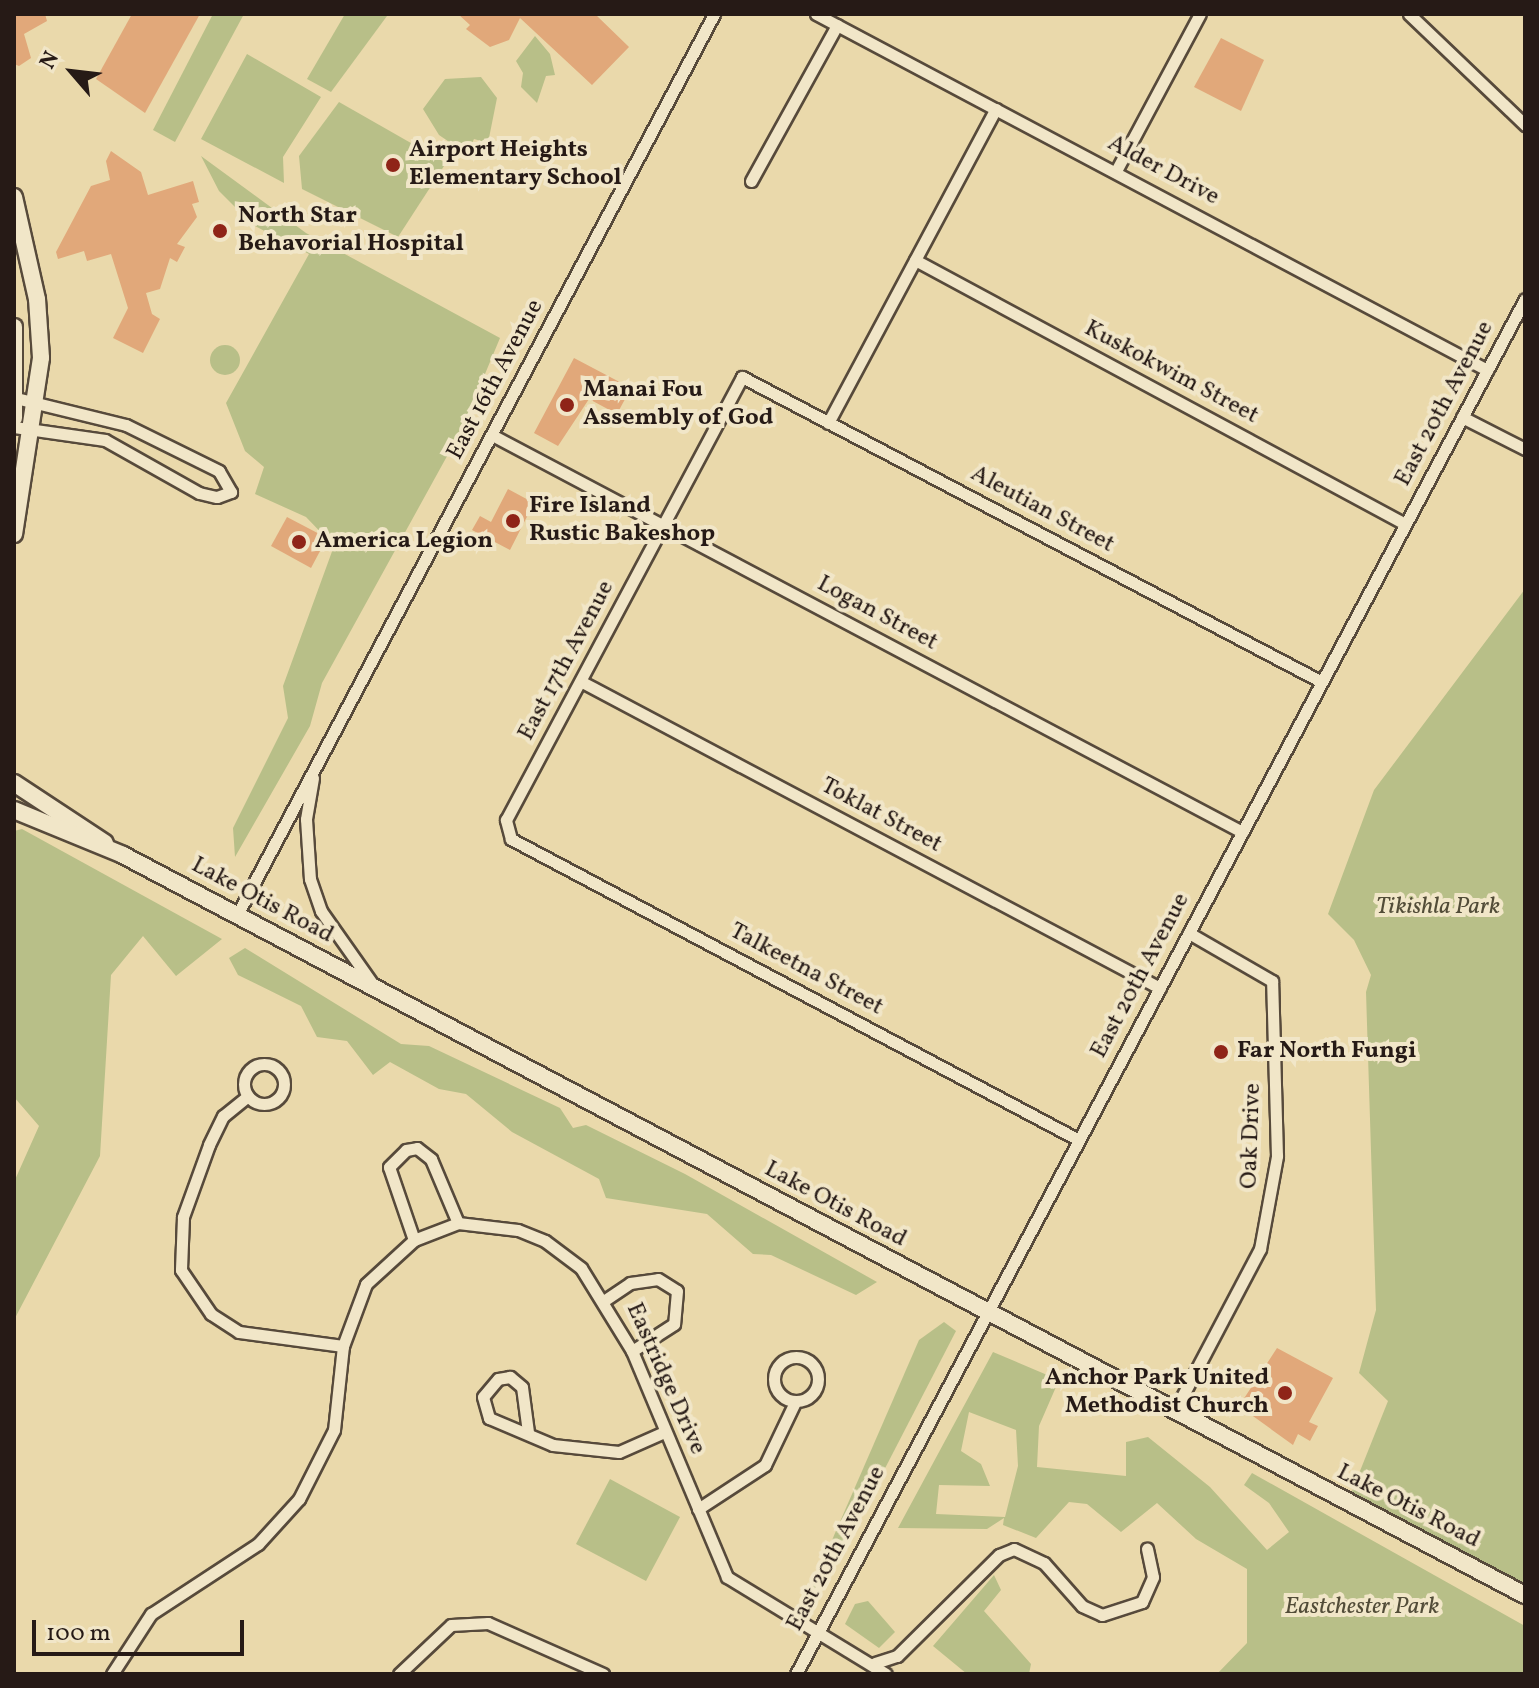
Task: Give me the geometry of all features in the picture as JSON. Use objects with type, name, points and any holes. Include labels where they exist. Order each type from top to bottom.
[{"type":"main road","points":[[14,197],[37,299],[39,401],[14,534]]},
{"type":"main road","points":[[14,327],[14,418]]},
{"type":"main road","name":"Lake Otis Road","points":[[14,783],[123,855]]},
{"type":"main road","name":"Lake Otis Road","points":[[14,810],[123,855],[1313,1486],[1525,1595]]},
{"type":"street","name":"East 16th Avenue","points":[[237,915],[714,14]]},
{"type":"street","name":"Alder Drive","points":[[816,14],[1487,370]]},
{"type":"street","points":[[1116,171],[1200,14]]},
{"type":"street","points":[[1409,14],[1525,125]]},
{"type":"street","points":[[751,181],[837,25]]},
{"type":"street","points":[[828,423],[996,109]]},
{"type":"street","name":"Kuskokwim Street","points":[[915,260],[1405,524]]},
{"type":"street","name":"East 20th Avenue","points":[[796,1674],[1525,299]]},
{"type":"street","name":"Aleutian Street","points":[[742,377],[1322,682]]},
{"type":"street","name":"East 17th Avenue","points":[[511,839],[506,820],[742,377]]},
{"type":"street","points":[[14,427],[105,440],[199,493],[217,497],[231,492],[219,471],[141,432],[39,401],[16,398]]},
{"type":"street","points":[[1462,417],[1525,449]]},
{"type":"street","name":"Logan Street","points":[[492,435],[1242,832]]},
{"type":"street","name":"Toklat Street","points":[[582,682],[1160,988]]},
{"type":"street","name":"East 16th Avenue","points":[[315,766],[306,819],[310,879],[339,939],[376,989]]},
{"type":"street","name":"Talkeetna Street","points":[[511,839],[1079,1140]]},
{"type":"street","name":"Oak Drive","points":[[1174,1412],[1260,1249],[1277,1156],[1272,981],[1189,933]]},
{"type":"street","points":[[248,1096],[223,1116],[209,1145],[183,1217],[181,1270],[211,1314],[239,1332],[343,1346]]},
{"type":"street","points":[[414,1240],[389,1167],[406,1150],[417,1148],[431,1159],[458,1223]]},
{"type":"street","name":"Eastridge Drive","points":[[112,1674],[151,1614],[258,1544],[299,1499],[334,1430],[343,1346],[366,1284],[414,1240],[458,1223],[518,1230],[545,1241],[581,1268],[605,1300],[632,1351],[662,1433],[727,1577],[875,1663],[886,1674]]},
{"type":"street","points":[[605,1300],[644,1281],[658,1279],[677,1291],[674,1324],[632,1351]]},
{"type":"street","points":[[698,1509],[765,1465],[795,1402],[815,1392],[819,1377],[812,1363],[798,1357],[783,1361],[774,1379],[783,1397],[795,1402]]},
{"type":"street","points":[[528,1432],[522,1387],[510,1377],[498,1379],[483,1397],[484,1409],[500,1425],[585,1452],[619,1452],[662,1433]]},
{"type":"street","points":[[875,1663],[897,1656],[999,1555],[1024,1552],[1044,1563],[1082,1606],[1102,1615],[1142,1602],[1153,1577],[1147,1549]]},
{"type":"street","points":[[399,1674],[451,1625],[488,1623],[603,1674]]},
{"type":"green space","points":[[213,14],[244,14],[175,142],[153,130]]},
{"type":"green space","points":[[345,14],[387,16],[331,92],[307,79]]},
{"type":"green space","points":[[535,36],[550,54],[555,75],[546,76],[537,103],[521,87],[523,73],[516,61]]},
{"type":"green space","points":[[247,54],[321,97],[283,157],[284,183],[201,139]]},
{"type":"green space","points":[[481,77],[497,98],[488,143],[474,139],[467,154],[439,135],[423,109],[445,79]]},
{"type":"green space","points":[[339,102],[446,163],[398,237],[302,189],[299,156]]},
{"type":"green space","points":[[201,156],[306,233],[500,338],[462,429],[322,683],[310,726],[235,857],[233,828],[288,718],[283,686],[334,546],[306,517],[255,494],[264,467],[245,451],[226,403],[309,254],[253,225],[219,191]]},
{"type":"green space","points":[[225,345],[236,349],[240,360],[236,371],[225,375],[214,371],[210,360],[214,349]]},
{"type":"green space","name":"Tikishla Park","points":[[1525,589],[1525,1593],[1348,1501],[1388,1401],[1359,1373],[1376,1310],[1366,992],[1371,975],[1354,940],[1328,914],[1374,790]]},
{"type":"green space","points":[[22,829],[222,939],[176,976],[143,936],[111,975],[100,1156],[14,1320],[14,1182],[39,1126],[14,1097],[14,831]]},
{"type":"green space","points":[[245,948],[401,1044],[429,1046],[560,1108],[573,1128],[586,1125],[685,1174],[877,1282],[856,1295],[771,1255],[753,1254],[707,1214],[606,1198],[599,1179],[512,1132],[466,1094],[439,1089],[390,1062],[373,1075],[347,1041],[317,1037],[301,1006],[238,975],[229,958]]},
{"type":"green space","points":[[944,1322],[956,1331],[818,1598],[809,1593],[919,1340]]},
{"type":"green space","name":"Eastchester Park","points":[[993,1352],[1059,1380],[1039,1426],[1037,1467],[1126,1476],[1126,1442],[1148,1437],[1210,1487],[1267,1550],[1289,1532],[1269,1503],[1244,1485],[1252,1473],[1525,1626],[1525,1674],[1217,1674],[1247,1643],[1247,1569],[1196,1539],[1157,1503],[1121,1532],[1087,1504],[1069,1502],[1036,1538],[1003,1525],[1004,1518],[987,1529],[898,1528]],"holes":[[[969,1412],[1016,1430],[1018,1466],[1005,1517],[936,1514],[939,1485],[990,1486],[981,1464],[961,1451]]]},
{"type":"green space","points":[[610,1479],[680,1517],[646,1581],[576,1544]]},
{"type":"green space","points":[[994,1575],[1001,1590],[984,1611],[1031,1664],[1029,1674],[967,1674],[933,1646]]},
{"type":"green space","points":[[868,1601],[895,1632],[879,1648],[845,1624],[855,1604]]},
{"type":"building","points":[[14,14],[45,14],[47,21],[24,34],[31,58],[19,66],[14,64]]},
{"type":"building","points":[[132,14],[200,14],[145,113],[96,79]]},
{"type":"building","name":"Airport Heights Elementary School","points":[[458,14],[595,14],[629,47],[592,85],[520,18],[509,40],[490,47],[466,29],[470,25]]},
{"type":"building","points":[[1221,38],[1264,60],[1241,111],[1194,87]]},
{"type":"building","name":"North Star Behavorial Hospital","points":[[111,151],[141,172],[148,195],[193,181],[199,202],[192,204],[197,217],[177,244],[185,247],[177,262],[170,258],[160,289],[146,293],[152,314],[160,319],[143,353],[113,338],[128,308],[111,254],[87,261],[84,251],[58,259],[56,252],[91,186],[110,180],[106,161]]},
{"type":"building","name":"Manai Fou Assembly of God","points":[[574,358],[631,388],[617,414],[589,399],[558,446],[534,433]]},
{"type":"building","name":"Fire Island Rustic Bakeshop","points":[[508,489],[534,503],[510,550],[472,530],[480,516],[491,522]]},
{"type":"building","name":"America Legion","points":[[287,517],[327,538],[311,568],[271,546]]},
{"type":"building","name":"Anchor Park United Methodist Church","points":[[1277,1348],[1333,1378],[1309,1422],[1318,1426],[1310,1441],[1298,1434],[1293,1445],[1239,1406]]},
{"type":"place","name":"Airport Heights Elementary School","points":[[393,165]]},
{"type":"place","name":"North Star Behavorial Hospital","points":[[220,231]]},
{"type":"place","name":"Manai Fou Assembly of God","points":[[567,405]]},
{"type":"place","name":"Fire Island Rustic Bakeshop","points":[[513,521]]},
{"type":"place","name":"America Legion","points":[[299,542]]},
{"type":"place","name":"Far North Fungi","points":[[1221,1052]]},
{"type":"place","name":"Anchor Park United Methodist Church","points":[[1285,1393]]}]
